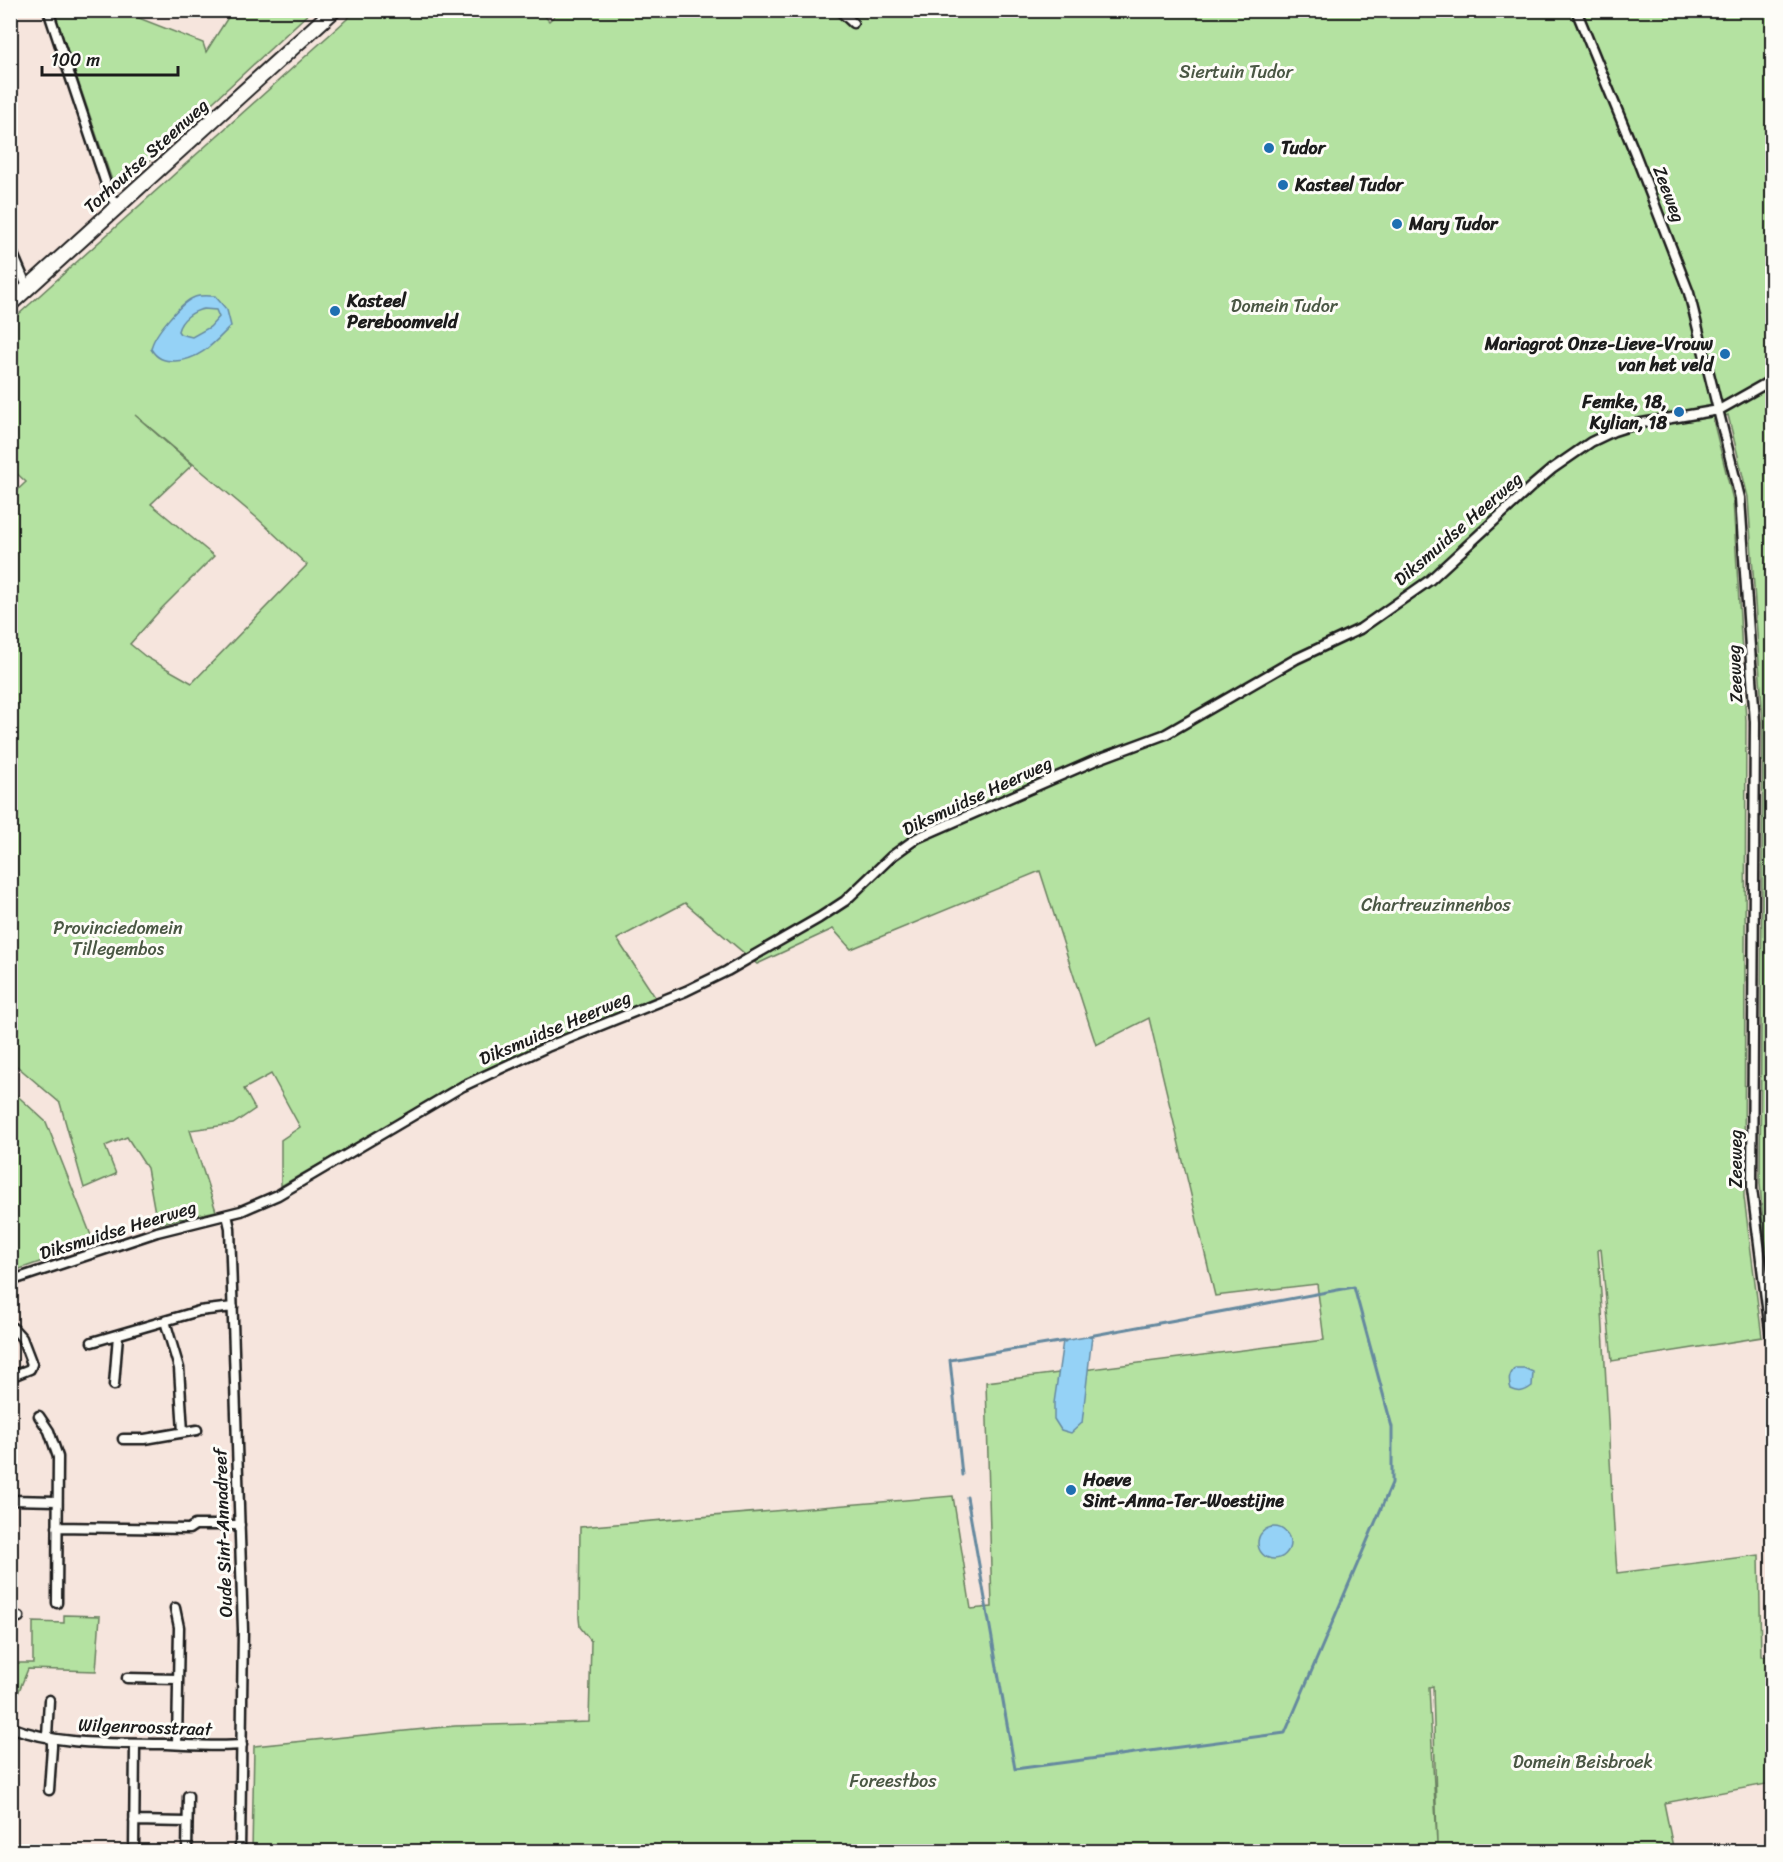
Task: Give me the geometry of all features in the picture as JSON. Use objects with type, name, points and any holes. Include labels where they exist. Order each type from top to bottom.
[{"type":"main road","name":"Torhoutse Steenweg","points":[[10,304],[334,10]]},
{"type":"street","points":[[48,10],[110,196],[118,206]]},
{"type":"street","points":[[839,10],[853,23]]},
{"type":"street","name":"Zeeweg","points":[[1576,10],[1689,293],[1740,498],[1754,711],[1752,1189],[1769,1314],[1773,1363]]},
{"type":"street","points":[[10,247],[28,289]]},
{"type":"street","name":"Diksmuidse Heerweg","points":[[10,1281],[157,1232],[227,1215],[278,1195],[463,1086],[548,1047],[686,992],[819,918],[844,901],[892,856],[917,838],[1095,760],[1166,734],[1296,659],[1360,629],[1430,580],[1539,480],[1591,442],[1636,424],[1719,410],[1773,380]]},
{"type":"street","name":"Oude Sint-Annadreef","points":[[227,1215],[230,1228],[240,1525],[243,1745],[240,1851]]},
{"type":"street","points":[[92,1342],[200,1311],[233,1307]]},
{"type":"street","points":[[165,1321],[179,1368],[183,1432]]},
{"type":"street","points":[[10,1377],[30,1369],[32,1364],[22,1338],[13,1328]]},
{"type":"street","points":[[114,1385],[118,1335]]},
{"type":"street","points":[[39,1416],[50,1431],[58,1465],[57,1603]]},
{"type":"street","points":[[123,1439],[145,1439],[196,1430]]},
{"type":"street","points":[[10,1500],[57,1501]]},
{"type":"street","points":[[57,1527],[189,1529],[195,1525],[240,1525]]},
{"type":"street","points":[[175,1608],[179,1627],[177,1744]]},
{"type":"street","points":[[127,1678],[178,1679]]},
{"type":"street","points":[[49,1700],[46,1737],[52,1747],[49,1790]]},
{"type":"street","name":"Wilgenroosstraat","points":[[10,1727],[46,1737],[84,1742],[243,1745]]},
{"type":"street","points":[[134,1851],[135,1744]]},
{"type":"street","points":[[187,1851],[188,1796]]},
{"type":"street","points":[[134,1821],[187,1822]]},
{"type":"green space","points":[[561,10],[1772,11],[1772,1287],[1760,1183],[1763,722],[1748,497],[1728,415],[1713,420],[1733,500],[1746,721],[1744,1197],[1762,1337],[1612,1361],[1601,1249],[1598,1250],[1617,1573],[1759,1555],[1761,1656],[1772,1656],[1772,1783],[1664,1803],[1674,1852],[252,1851],[254,1746],[455,1726],[589,1722],[591,1641],[580,1627],[579,1618],[580,1527],[953,1496],[971,1609],[992,1607],[986,1382],[1324,1340],[1317,1284],[1215,1296],[1149,1018],[1096,1045],[1040,871],[851,949],[833,929],[757,964],[685,903],[617,939],[655,997],[484,1070],[281,1186],[281,1140],[300,1127],[271,1074],[244,1089],[255,1109],[233,1124],[190,1130],[216,1211],[157,1224],[147,1168],[127,1137],[105,1146],[116,1174],[84,1188],[60,1103],[11,1061],[10,497],[26,482],[11,468],[10,322],[356,11],[540,11],[549,21]],"holes":[[[135,415],[256,517],[307,565],[192,683],[146,657],[130,644],[214,556],[151,504],[192,465]],[[1433,1686],[1437,1844],[1429,1687]]]},
{"type":"green space","points":[[54,11],[121,11],[203,43],[206,52],[232,11],[311,11],[116,192]]},
{"type":"green space","points":[[10,1089],[46,1122],[94,1243],[11,1272]]},
{"type":"green space","points":[[64,1615],[100,1616],[96,1671],[28,1669],[14,1703],[11,1701],[11,1663],[33,1663],[33,1622],[64,1623]]},
{"type":"water","points":[[215,296],[227,310],[231,326],[219,338],[206,350],[192,358],[171,361],[161,359],[156,355],[151,349],[153,343],[162,328],[182,305],[195,297]],"holes":[[[204,309],[216,310],[219,317],[210,327],[192,337],[180,334],[178,331],[185,319],[192,314]]]},
{"type":"water","points":[[1092,1336],[1082,1423],[1071,1433],[1061,1430],[1054,1419],[1054,1403],[1063,1341]]},
{"type":"water","points":[[1515,1368],[1524,1368],[1533,1372],[1532,1386],[1522,1391],[1511,1389],[1510,1378]]},
{"type":"water","points":[[1274,1527],[1285,1532],[1290,1543],[1285,1554],[1274,1559],[1263,1554],[1258,1543],[1263,1532]]},
{"type":"waterway","points":[[967,1497],[1015,1769],[1285,1733],[1392,1483],[1392,1427],[1354,1287],[1089,1336]]},
{"type":"waterway","points":[[962,1475],[950,1360],[1065,1341]]},
{"type":"place","name":"Tudor","points":[[1269,148]]},
{"type":"place","name":"Kasteel Tudor","points":[[1283,185]]},
{"type":"place","name":"Mary Tudor","points":[[1397,224]]},
{"type":"place","name":"Kasteel Pereboomveld","points":[[335,311]]},
{"type":"place","name":"Mariagrot Onze-Lieve-Vrouw van het veld","points":[[1725,354]]},
{"type":"place","name":"Femke, 18, Kylian, 18","points":[[1679,412]]},
{"type":"place","name":"Hoeve Sint-Anna-Ter-Woestijne","points":[[1071,1490]]},
{"type":"park label","name":"Siertuin Tudor","points":[[1236,72]]},
{"type":"park label","name":"Domein Tudor","points":[[1284,306]]},
{"type":"park label","name":"Chartreuzinnenbos","points":[[1436,905]]},
{"type":"park label","name":"Provinciedomein Tillegembos","points":[[118,938]]},
{"type":"park label","name":"Domein Beisbroek","points":[[1583,1762]]},
{"type":"park label","name":"Foreestbos","points":[[893,1781]]}]
